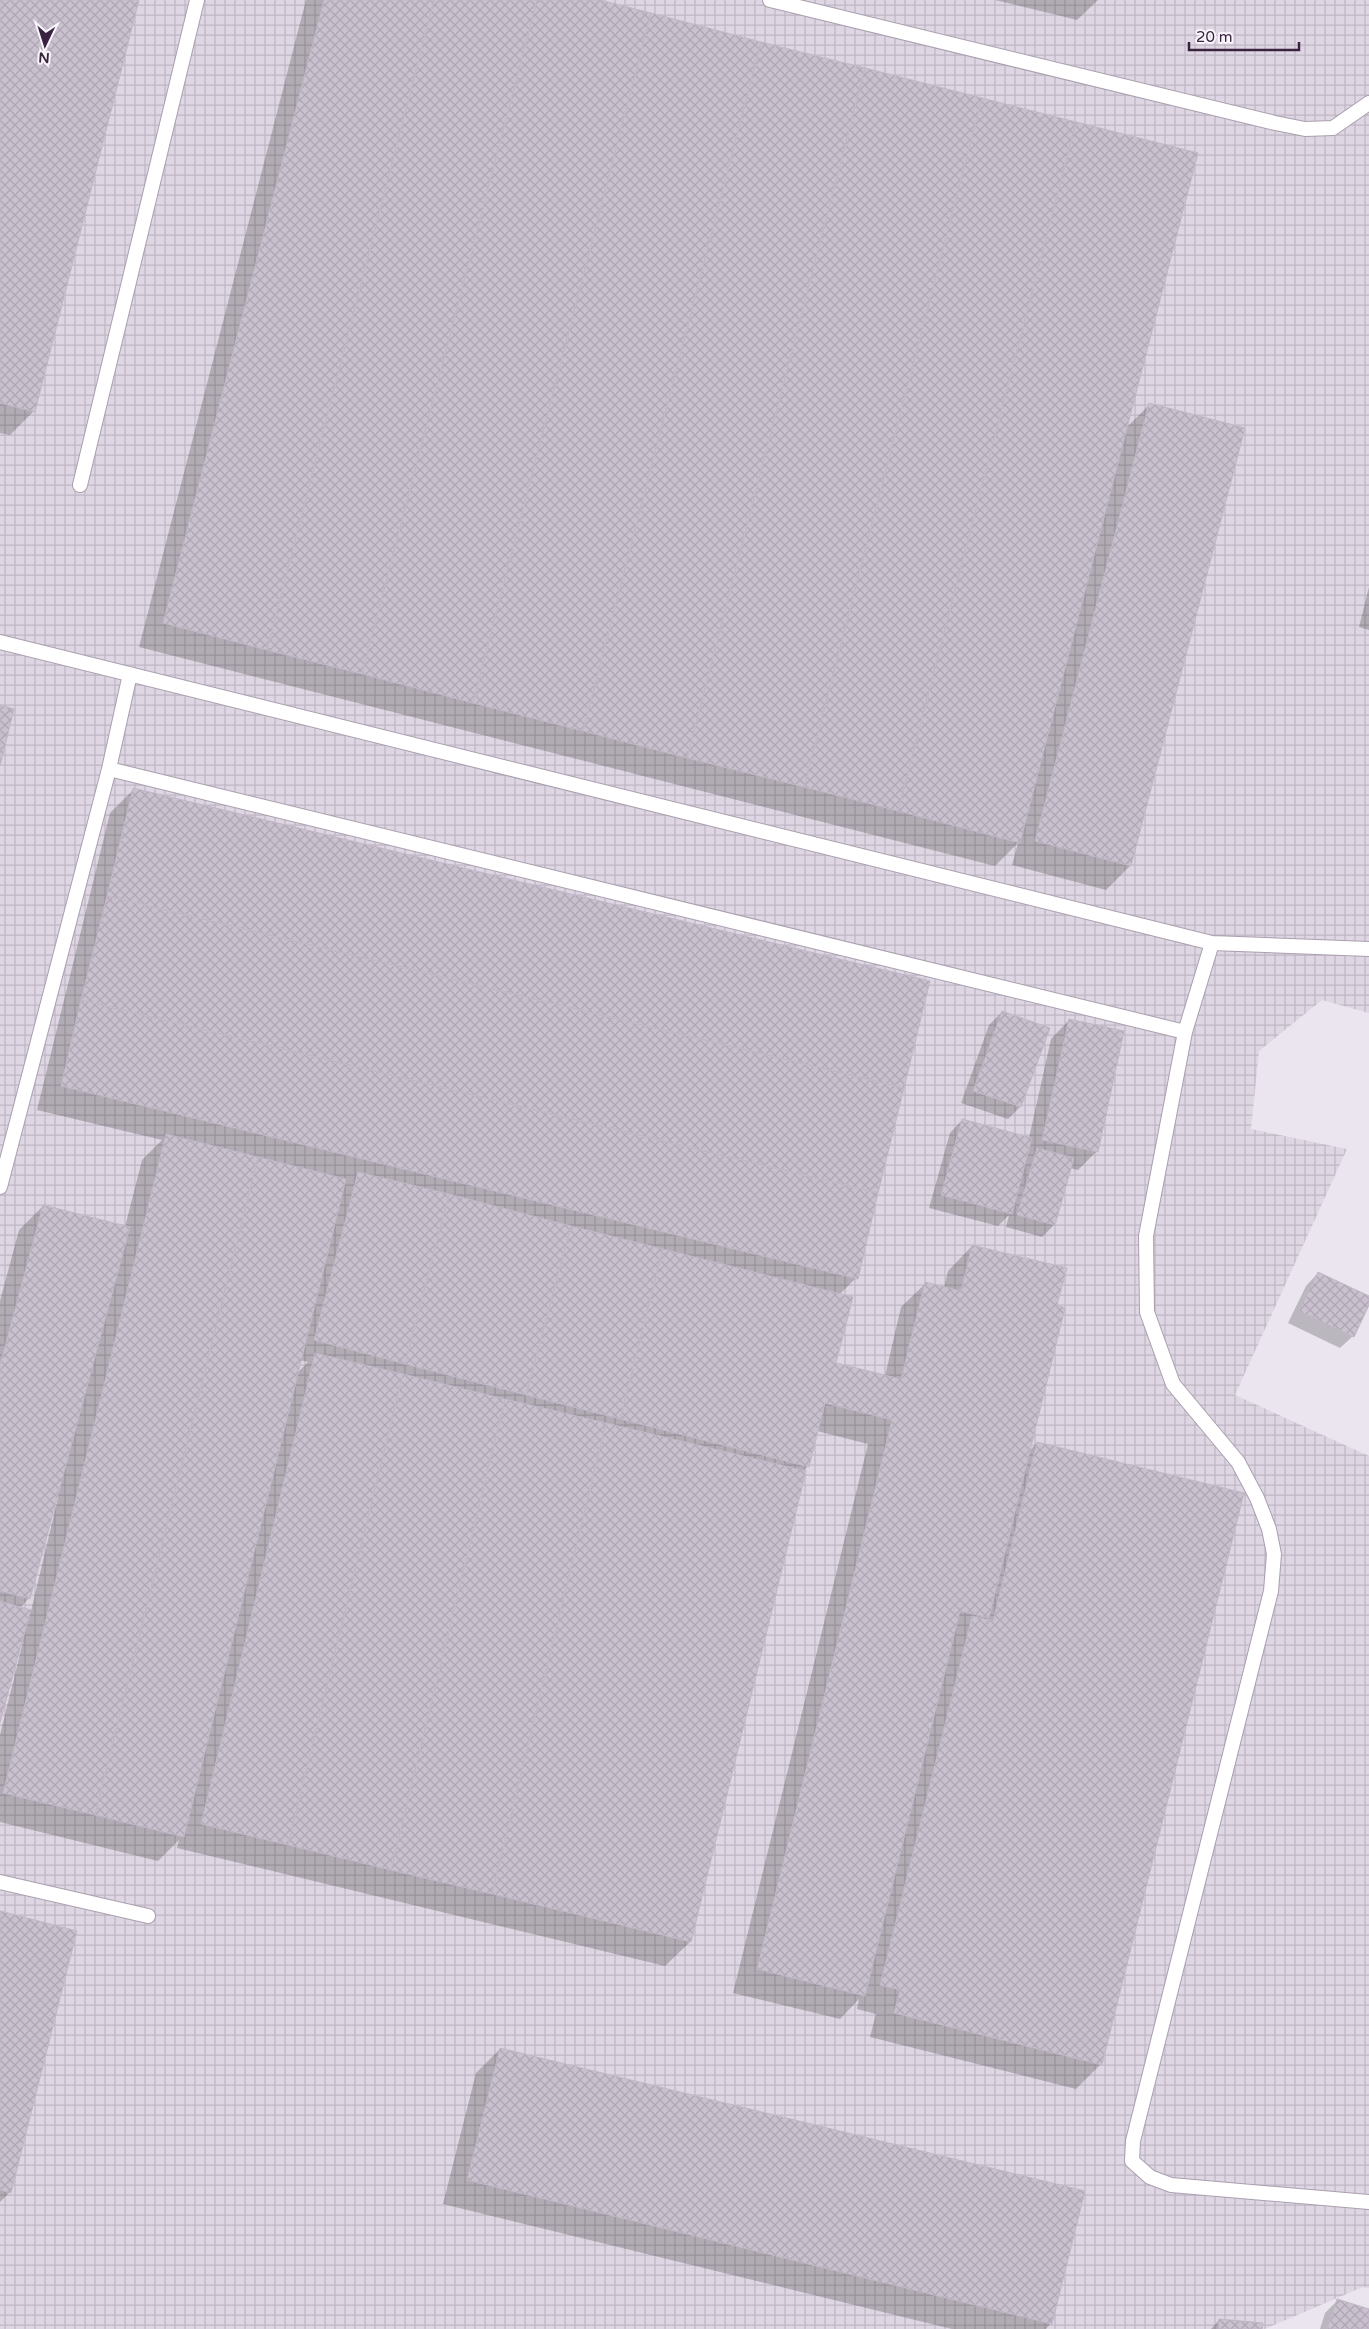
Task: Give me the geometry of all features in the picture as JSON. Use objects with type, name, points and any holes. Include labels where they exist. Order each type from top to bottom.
[{"type":"lane","points":[[80,485],[197,0]]},
{"type":"lane","points":[[770,0],[1275,123],[1305,128],[1333,128],[1369,103]]},
{"type":"lane","points":[[0,642],[1212,944],[1369,949]]},
{"type":"lane","points":[[0,1187],[109,768],[130,674]]},
{"type":"lane","points":[[109,768],[1186,1032]]},
{"type":"lane","points":[[1212,944],[1186,1032],[1146,1236],[1147,1312],[1173,1384],[1238,1462],[1257,1498],[1269,1529],[1274,1554],[1270,1590],[1133,2141],[1132,2161],[1150,2177],[1171,2185],[1369,2202]]},
{"type":"lane","points":[[0,1882],[148,1916]]},
{"type":"shaded area","points":[[0,0],[1369,0],[1369,1013],[1322,1000],[1259,1051],[1251,1129],[1347,1149],[1235,1395],[1369,1456],[1369,2288],[1363,2287],[1265,2329],[0,2329]]},
{"type":"building","points":[[0,0],[139,0],[35,412],[0,403]]},
{"type":"building","points":[[324,0],[434,0],[267,650],[163,623]]},
{"type":"building","points":[[434,0],[537,0],[362,674],[267,650]]},
{"type":"building","points":[[537,0],[600,0],[651,13],[473,703],[362,674]]},
{"type":"building","points":[[651,13],[761,42],[583,731],[473,703]]},
{"type":"building","points":[[761,42],[865,68],[687,758],[583,731]]},
{"type":"building","points":[[865,68],[982,98],[804,787],[687,758]]},
{"type":"building","points":[[982,98],[1076,122],[898,811],[804,787]]},
{"type":"building","points":[[1076,122],[1198,153],[1020,843],[898,811]]},
{"type":"building","points":[[1149,403],[1245,428],[1131,866],[1035,841]]},
{"type":"building","points":[[0,705],[14,709],[0,766]]},
{"type":"building","points":[[133,788],[930,981],[904,1088],[107,896]]},
{"type":"building","points":[[107,896],[904,1088],[878,1193],[81,1000]]},
{"type":"building","points":[[81,1000],[878,1193],[858,1279],[61,1086]]},
{"type":"building","points":[[1002,1011],[1050,1028],[1021,1107],[973,1091]]},
{"type":"building","points":[[1069,1019],[1124,1031],[1098,1152],[1042,1140]]},
{"type":"building","points":[[962,1119],[1032,1138],[1012,1214],[941,1195]]},
{"type":"building","points":[[166,1134],[258,1157],[95,1815],[3,1793]]},
{"type":"building","points":[[1037,1148],[1074,1158],[1055,1225],[1017,1215]]},
{"type":"building","points":[[258,1157],[346,1179],[184,1837],[95,1815]]},
{"type":"building","points":[[358,1172],[449,1194],[405,1364],[314,1340]]},
{"type":"building","points":[[449,1194],[571,1226],[526,1395],[405,1364]]},
{"type":"building","points":[[43,1205],[130,1227],[30,1599],[0,1591],[0,1365]]},
{"type":"building","points":[[571,1226],[663,1249],[620,1419],[526,1395]]},
{"type":"building","points":[[972,1245],[1067,1268],[1057,1305],[1065,1308],[989,1618],[960,1611],[865,1996],[757,1969],[892,1420],[825,1403],[809,1467],[620,1419],[663,1249],[853,1297],[836,1363],[901,1379],[925,1282],[961,1291]]},
{"type":"building","points":[[1318,1272],[1369,1296],[1369,1305],[1354,1337],[1299,1311]]},
{"type":"building","points":[[315,1353],[403,1374],[288,1845],[201,1824]]},
{"type":"building","points":[[403,1374],[505,1399],[391,1870],[288,1845]]},
{"type":"building","points":[[505,1399],[606,1423],[492,1894],[391,1870]]},
{"type":"building","points":[[606,1423],[806,1471],[691,1942],[492,1894]]},
{"type":"building","points":[[1037,1442],[1244,1493],[1102,2065],[894,2013],[900,1990],[880,1985],[972,1616],[993,1621]]},
{"type":"building","points":[[0,1601],[31,1610],[0,1722]]},
{"type":"building","points":[[0,1911],[77,1931],[11,2193],[0,2190]]},
{"type":"building","points":[[500,2048],[1085,2191],[1052,2324],[467,2180]]},
{"type":"building","points":[[1337,2299],[1369,2309],[1369,2329],[1327,2329]]},
{"type":"building","points":[[1219,2319],[1263,2323],[1262,2329],[1218,2329]]}]
